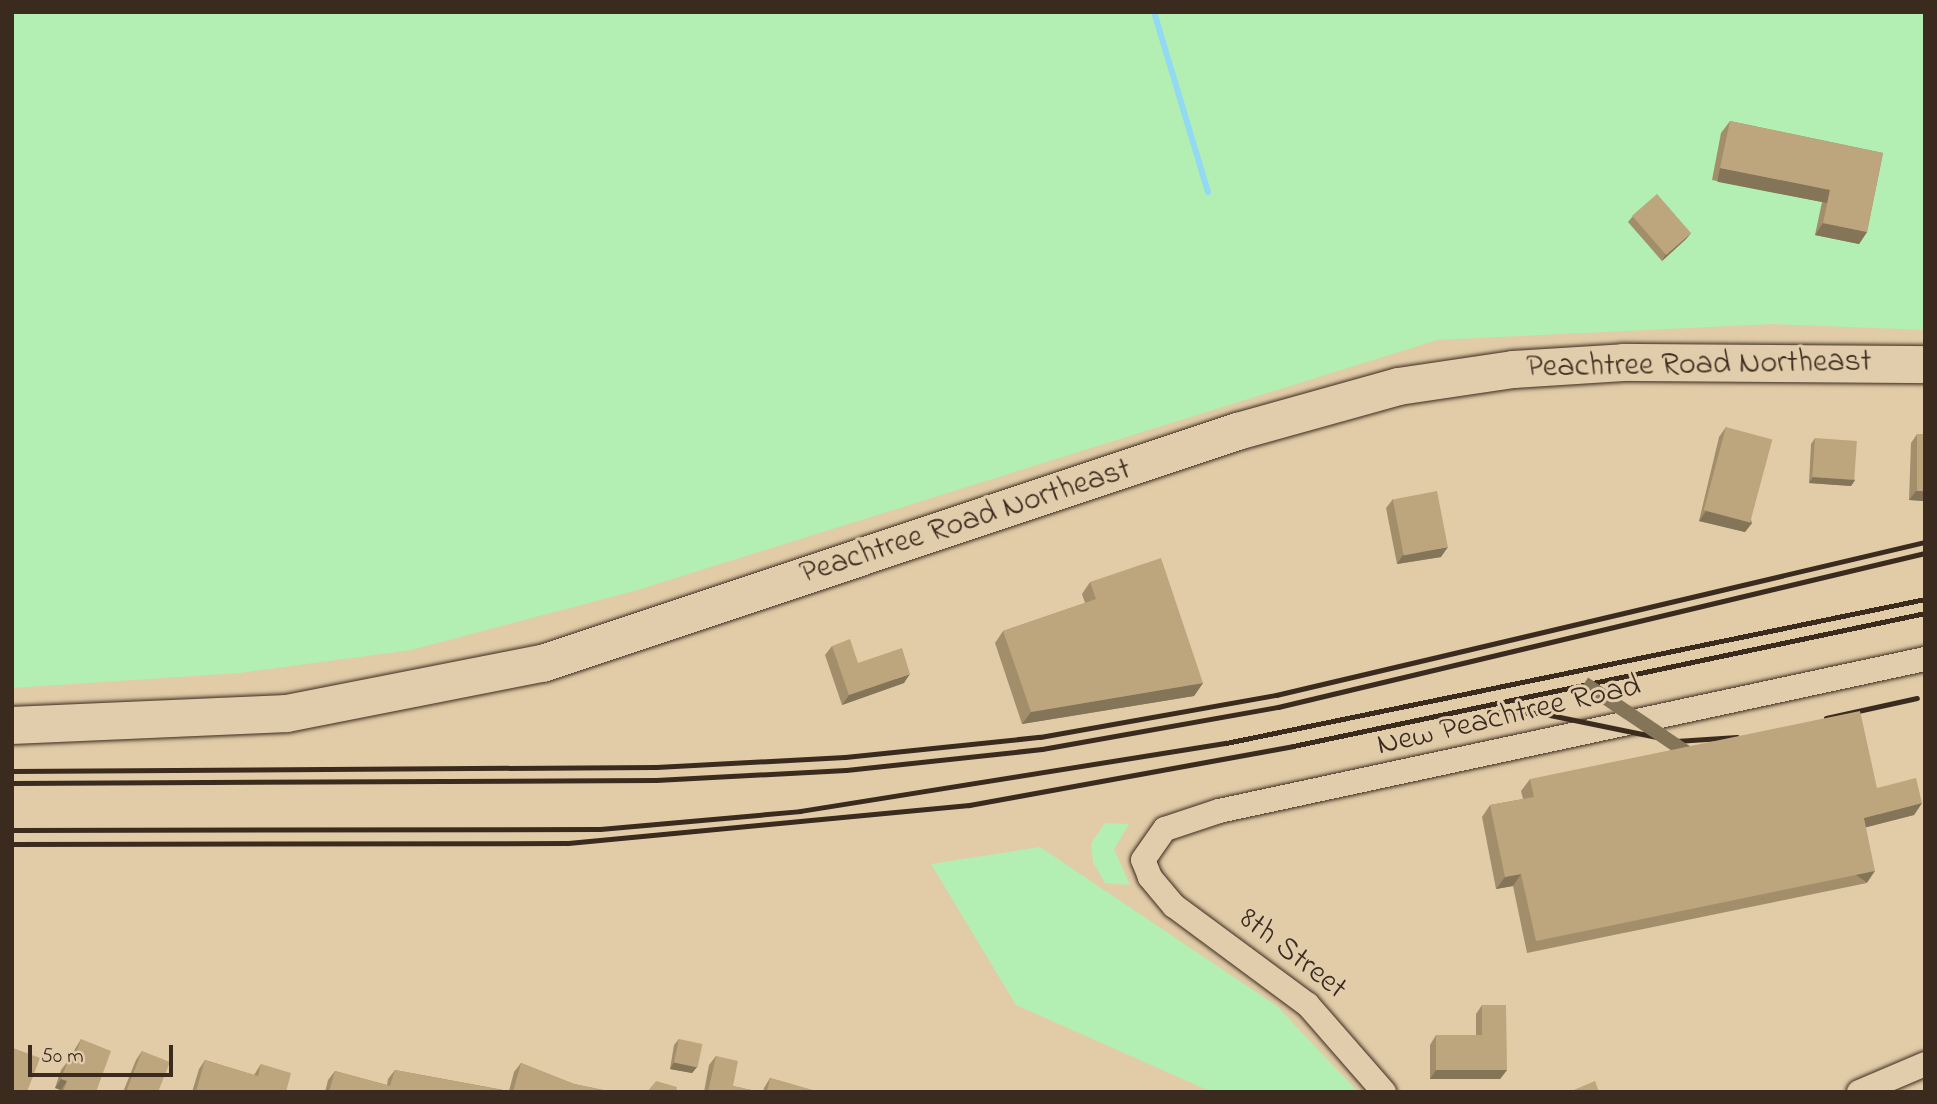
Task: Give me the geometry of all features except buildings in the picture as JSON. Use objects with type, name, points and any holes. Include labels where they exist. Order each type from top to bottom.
[{"type":"highway","name":"Peachtree Road Northeast","points":[[12,725],[286,713],[542,663],[1237,431],[1398,386],[1513,369],[1623,362],[1925,364]]},
{"type":"street","name":"New Peachtree Road","points":[[1150,877],[1143,860],[1152,841],[1166,829],[1219,811],[1925,659]]},
{"type":"street","name":"8th Street","points":[[1150,877],[1174,906],[1308,1005],[1384,1092]]},
{"type":"street","points":[[1859,1092],[1925,1064]]},
{"type":"green space","points":[[12,12],[1925,12],[1925,330],[1774,324],[1437,340],[634,591],[411,650],[240,673],[12,688]]},
{"type":"green space","points":[[1105,823],[1129,824],[1114,849],[1130,885],[1105,883],[1093,862],[1091,843]]},
{"type":"green space","points":[[1040,847],[1277,1006],[1358,1092],[1212,1092],[1016,1005],[931,864]]},
{"type":"waterway","points":[[1154,12],[1208,192]]},
{"type":"railway","points":[[12,771],[656,767],[845,757],[1040,737],[1276,695],[1925,542]]},
{"type":"railway","points":[[12,783],[656,780],[846,770],[1042,749],[1278,707],[1925,553]]},
{"type":"railway","points":[[12,830],[600,829],[800,811],[1226,743],[1925,599]]},
{"type":"railway","points":[[12,844],[568,843],[969,805],[1293,746],[1925,613]]},
{"type":"railway","points":[[1826,718],[1917,698]]},
{"type":"railway","points":[[1489,712],[1540,713],[1676,741],[1737,737]]}]
